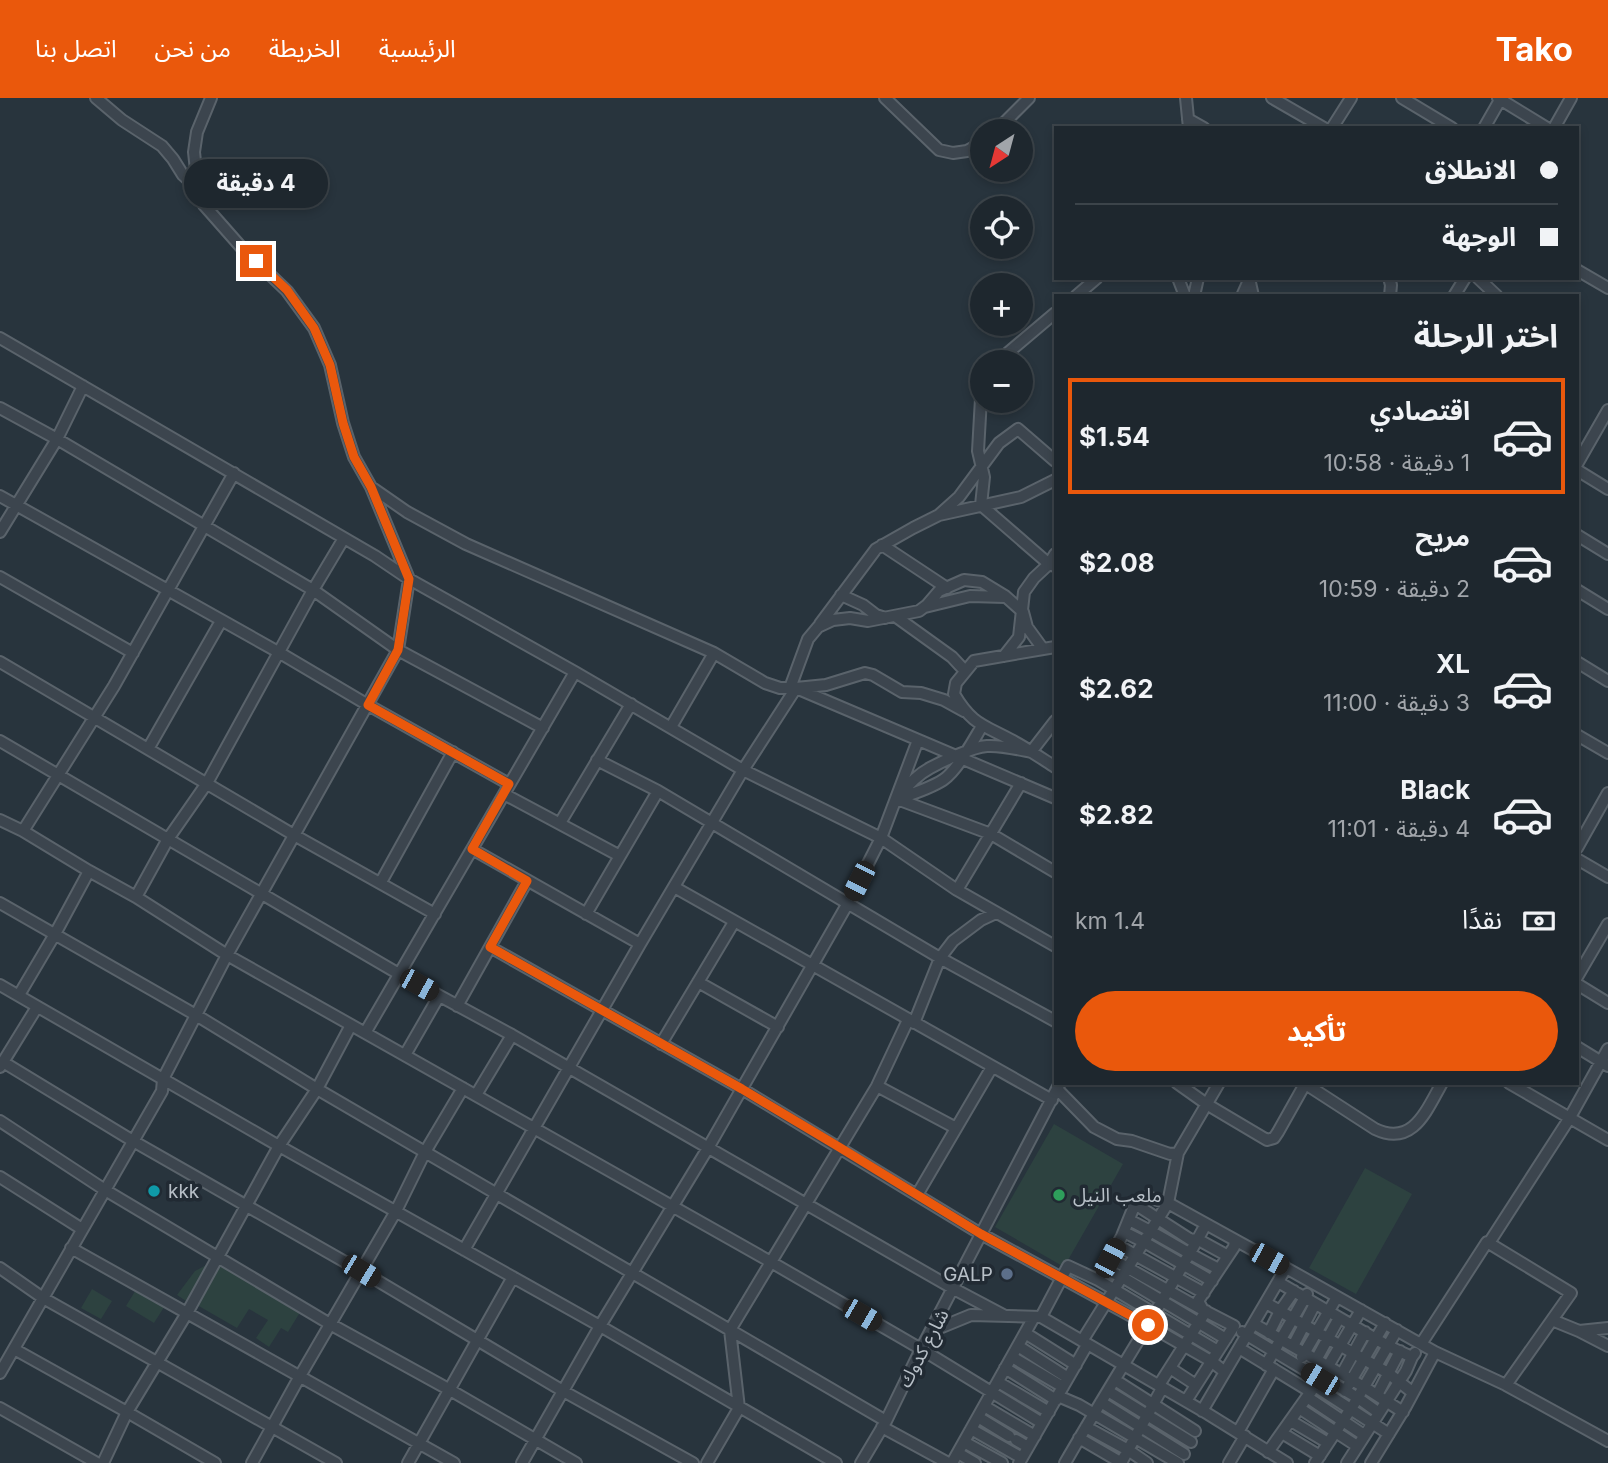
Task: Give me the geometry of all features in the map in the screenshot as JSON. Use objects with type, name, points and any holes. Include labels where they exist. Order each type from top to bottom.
[{"type":"street","points":[[96,98],[132,127],[162,146],[183,175],[198,189]]},
{"type":"street","points":[[1,1371],[162,1091],[163,1079],[227,955],[398,650],[409,579],[371,487],[354,457],[330,365],[314,328],[287,290],[241,247],[204,205],[198,189],[194,152],[197,132],[211,98]]},
{"type":"street","points":[[885,98],[940,150],[953,153],[970,149]]},
{"type":"street","points":[[1008,119],[1029,98]]},
{"type":"street","points":[[1186,98],[1188,123]]},
{"type":"street","points":[[1272,98],[1321,126]]},
{"type":"street","points":[[1333,126],[1351,98]]},
{"type":"street","points":[[1402,98],[1422,103],[1450,126]]},
{"type":"street","points":[[1555,126],[1571,98]]},
{"type":"street","points":[[1485,126],[1499,99],[1545,126]]},
{"type":"street","points":[[1579,271],[1608,288]]},
{"type":"street","points":[[1078,294],[1095,280]]},
{"type":"street","points":[[1480,280],[1495,294]]},
{"type":"street","points":[[1011,350],[1054,314]]},
{"type":"street","points":[[0,338],[375,556],[409,579],[743,770],[881,838],[957,890],[1054,945]]},
{"type":"street","points":[[0,532],[57,439],[83,386]]},
{"type":"street","points":[[0,408],[313,590],[398,650],[543,727]]},
{"type":"street","points":[[980,413],[978,451],[984,477],[981,505]]},
{"type":"street","points":[[1579,461],[1607,414]]},
{"type":"street","points":[[939,515],[959,497],[999,443],[1018,429],[1054,460]]},
{"type":"street","points":[[1579,471],[1608,488]]},
{"type":"street","points":[[23,831],[133,653],[234,474]]},
{"type":"street","points":[[464,1250],[640,944],[793,688],[808,639],[876,549],[939,515],[1021,497],[1054,480]]},
{"type":"street","points":[[371,487],[407,512],[467,544],[714,653],[765,683],[780,688],[793,688],[826,685],[865,674],[873,675],[902,692],[921,692],[944,699],[982,726],[1014,741],[1053,765]]},
{"type":"street","points":[[0,496],[453,752],[560,823],[620,856]]},
{"type":"street","points":[[981,505],[1053,561],[1034,578],[1024,592],[1018,637],[1004,656]]},
{"type":"street","points":[[1579,537],[1608,554]]},
{"type":"street","points":[[136,897],[168,839],[207,783],[344,538]]},
{"type":"street","points":[[882,545],[947,588]]},
{"type":"street","points":[[0,577],[133,653]]},
{"type":"street","points":[[818,627],[833,620],[850,618],[868,621],[919,611],[939,591],[964,580],[982,582],[1007,598],[1023,612],[1027,627],[1043,649]]},
{"type":"street","points":[[1579,591],[1608,609]]},
{"type":"street","points":[[923,608],[970,596],[1007,598],[1024,592]]},
{"type":"street","points":[[841,595],[863,605],[876,615],[890,617],[952,657],[965,671]]},
{"type":"street","points":[[148,749],[221,621]]},
{"type":"street","points":[[964,711],[954,694],[956,683],[974,661],[1054,647]]},
{"type":"street","points":[[671,727],[714,653]]},
{"type":"street","points":[[0,662],[294,835],[435,914]]},
{"type":"street","points":[[1579,663],[1606,676]]},
{"type":"street","points":[[365,1033],[575,672]]},
{"type":"street","points":[[793,688],[918,740],[962,755],[1054,798]]},
{"type":"street","points":[[560,823],[631,704]]},
{"type":"street","points":[[1031,752],[1054,722]]},
{"type":"street","points":[[897,799],[946,779],[982,726]]},
{"type":"street","points":[[1579,737],[1608,753]]},
{"type":"street","points":[[522,1463],[600,1326],[708,1148],[848,903],[881,838],[918,740]]},
{"type":"street","points":[[0,741],[400,974],[1005,1316]]},
{"type":"street","points":[[897,799],[928,769],[986,746],[1031,752]]},
{"type":"street","points":[[381,882],[453,752]]},
{"type":"street","points":[[597,760],[658,791],[940,958],[1054,1020]]},
{"type":"street","points":[[957,890],[1021,783]]},
{"type":"street","points":[[586,914],[658,791]]},
{"type":"street","points":[[1579,844],[1608,793]]},
{"type":"street","points":[[897,799],[991,834],[1054,871]]},
{"type":"street","points":[[0,820],[136,897],[227,955],[921,1349],[1049,1412]]},
{"type":"street","points":[[472,849],[640,944]]},
{"type":"street","points":[[1579,860],[1608,877]]},
{"type":"street","points":[[19,995],[89,871]]},
{"type":"street","points":[[457,1006],[527,881]]},
{"type":"street","points":[[674,887],[1052,1100]]},
{"type":"street","points":[[0,903],[196,1015],[730,1330],[884,1424],[953,1460],[975,1463]]},
{"type":"street","points":[[914,1023],[940,958],[953,940],[996,913]]},
{"type":"street","points":[[661,1044],[734,922]]},
{"type":"street","points":[[1579,974],[1603,944],[1608,924]]},
{"type":"street","points":[[490,947],[742,1089],[981,1234],[1185,1345],[1225,1372]]},
{"type":"street","points":[[698,982],[778,1027]]},
{"type":"street","points":[[0,985],[836,1463]]},
{"type":"street","points":[[1579,985],[1608,1003]]},
{"type":"street","points":[[404,1055],[439,996]]},
{"type":"street","points":[[37,1007],[2,1065],[361,1271],[563,1391],[693,1463]]},
{"type":"street","points":[[707,1463],[739,1408],[730,1330],[877,1086],[908,1020],[914,1023]]},
{"type":"street","points":[[103,1463],[127,1412],[187,1313],[245,1205],[317,1088],[351,1025]]},
{"type":"street","points":[[476,1095],[512,1035]]},
{"type":"street","points":[[1579,1049],[1604,1064]]},
{"type":"street","points":[[1382,1398],[1406,1371],[1487,1242],[1489,1243],[1604,1064],[1608,1049]]},
{"type":"street","points":[[917,1195],[992,1067]]},
{"type":"street","points":[[1180,1085],[1267,1140],[1274,1138],[1278,1132],[1303,1085]]},
{"type":"street","points":[[971,1429],[1020,1461],[1076,1365],[1107,1302],[1168,1203],[1178,1153],[1218,1085]]},
{"type":"street","points":[[1306,1085],[1375,1129],[1400,1135],[1416,1123],[1441,1085]]},
{"type":"street","points":[[1512,1085],[1608,1140]]},
{"type":"street","points":[[877,1086],[956,1128]]},
{"type":"street","points":[[1059,1086],[1094,1127],[1117,1139],[1132,1141],[1170,1154],[1178,1153]]},
{"type":"street","name":"شارع كدوك","points":[[861,1463],[884,1424],[1059,1086]]},
{"type":"street","points":[[252,1463],[463,1088]]},
{"type":"street","points":[[0,1122],[105,1191],[330,1324],[576,1463]]},
{"type":"street","points":[[0,1177],[82,1228]]},
{"type":"street","points":[[1101,1275],[1124,1232],[1135,1204],[1147,1197],[1168,1203],[1385,1323],[1397,1330],[1416,1352]]},
{"type":"street","points":[[1135,1204],[1191,1240],[1197,1240],[1228,1256]]},
{"type":"street","points":[[1129,1220],[1150,1231],[1212,1281]]},
{"type":"street","points":[[1065,1463],[1206,1224]]},
{"type":"street","points":[[1124,1232],[1186,1259],[1219,1269]]},
{"type":"street","points":[[1205,1310],[1198,1301],[1234,1247],[1235,1240]]},
{"type":"street","points":[[1489,1243],[1571,1293],[1506,1385]]},
{"type":"street","points":[[1117,1245],[1204,1293]]},
{"type":"street","points":[[71,1248],[454,1463]]},
{"type":"street","points":[[1110,1258],[1161,1301],[1226,1339]]},
{"type":"street","points":[[953,1460],[1025,1333],[1038,1317],[1068,1266],[1101,1275],[1125,1273],[1168,1290],[1234,1326],[1296,1365],[1351,1409],[1389,1434]]},
{"type":"street","points":[[0,1268],[43,1298],[336,1463]]},
{"type":"street","points":[[1180,1460],[1225,1372],[1286,1268]]},
{"type":"street","points":[[1101,1275],[1114,1290],[1218,1351]]},
{"type":"street","points":[[408,1463],[513,1278]]},
{"type":"street","points":[[1278,1282],[1388,1346],[1400,1351],[1434,1352],[1506,1385],[1608,1441]]},
{"type":"street","points":[[1229,1463],[1270,1367],[1273,1352],[1313,1283]]},
{"type":"street","points":[[1269,1333],[1294,1291]]},
{"type":"street","points":[[1296,1365],[1337,1297]]},
{"type":"street","points":[[1266,1303],[1388,1373],[1412,1392]]},
{"type":"street","points":[[1293,1346],[1315,1304]]},
{"type":"street","points":[[1079,1438],[1121,1463],[1161,1390],[1159,1385],[1205,1310]]},
{"type":"street","points":[[1270,1457],[1282,1433],[1341,1346],[1361,1310]]},
{"type":"street","points":[[932,1331],[971,1315],[1038,1317],[1242,1434],[1270,1457],[1287,1463]]},
{"type":"street","points":[[1339,1318],[1316,1360],[1317,1383],[1343,1421],[1364,1435]]},
{"type":"street","points":[[1552,1320],[1608,1346]]},
{"type":"street","points":[[1317,1383],[1347,1377],[1364,1359],[1385,1323]]},
{"type":"street","points":[[1254,1324],[1316,1360]]},
{"type":"street","points":[[1186,1401],[1234,1326]]},
{"type":"street","points":[[1579,1331],[1608,1328]]},
{"type":"street","points":[[1282,1433],[1317,1460],[1358,1398],[1397,1330]]},
{"type":"street","points":[[1345,1391],[1353,1353],[1365,1332]]},
{"type":"street","points":[[1025,1333],[1076,1365]]},
{"type":"street","points":[[1018,1346],[1061,1390]]},
{"type":"street","points":[[1239,1348],[1270,1367],[1345,1391],[1379,1413]]},
{"type":"street","points":[[14,1349],[215,1463]]},
{"type":"street","points":[[1347,1463],[1379,1413],[1388,1373],[1400,1351]]},
{"type":"street","points":[[1371,1463],[1434,1352]]},
{"type":"street","points":[[1012,1357],[1094,1414],[1180,1460]]},
{"type":"street","points":[[1006,1368],[1061,1390]]},
{"type":"street","points":[[1170,1368],[1196,1385]]},
{"type":"street","points":[[1406,1371],[1420,1380]]},
{"type":"street","points":[[1347,1377],[1402,1412]]},
{"type":"street","points":[[1115,1380],[1195,1431]]},
{"type":"street","points":[[995,1387],[1042,1423]]},
{"type":"street","points":[[1108,1391],[1191,1442]]},
{"type":"street","points":[[1101,1402],[1141,1427],[1180,1460]]},
{"type":"street","points":[[984,1406],[1035,1436]]},
{"type":"street","points":[[0,1408],[97,1463]]},
{"type":"street","points":[[1299,1408],[1357,1446]]},
{"type":"street","points":[[978,1417],[1028,1447]]},
{"type":"street","points":[[1291,1421],[1328,1443]]},
{"type":"street","points":[[1086,1427],[1147,1463]]},
{"type":"street","points":[[964,1442],[1002,1463]]},
{"type":"green space","name":"ملعب النيل","points":[[1054,1124],[1123,1164],[1064,1267],[995,1227]]},
{"type":"green space","points":[[1365,1168],[1412,1194],[1356,1294],[1309,1268]]},
{"type":"green space","points":[[214,1261],[189,1303],[177,1295],[195,1271]]},
{"type":"green space","points":[[222,1262],[302,1309],[288,1332],[281,1328],[269,1347],[256,1338],[268,1320],[249,1309],[237,1328],[197,1305]]},
{"type":"green space","points":[[137,1288],[166,1304],[154,1323],[126,1306]]},
{"type":"green space","points":[[92,1289],[112,1301],[101,1319],[81,1308]]},
{"type":"place","name":"kkk","points":[[154,1191]]},
{"type":"place","name":"ملعب النيل","points":[[1059,1195]]},
{"type":"place","name":"GALP","points":[[1007,1274]]},
{"type":"route","points":[[256,261],[287,290],[314,328],[330,365],[354,457],[371,487],[409,579],[398,650],[368,705],[509,784],[472,849],[527,881],[490,947],[742,1089],[981,1234],[1148,1325]]}]
